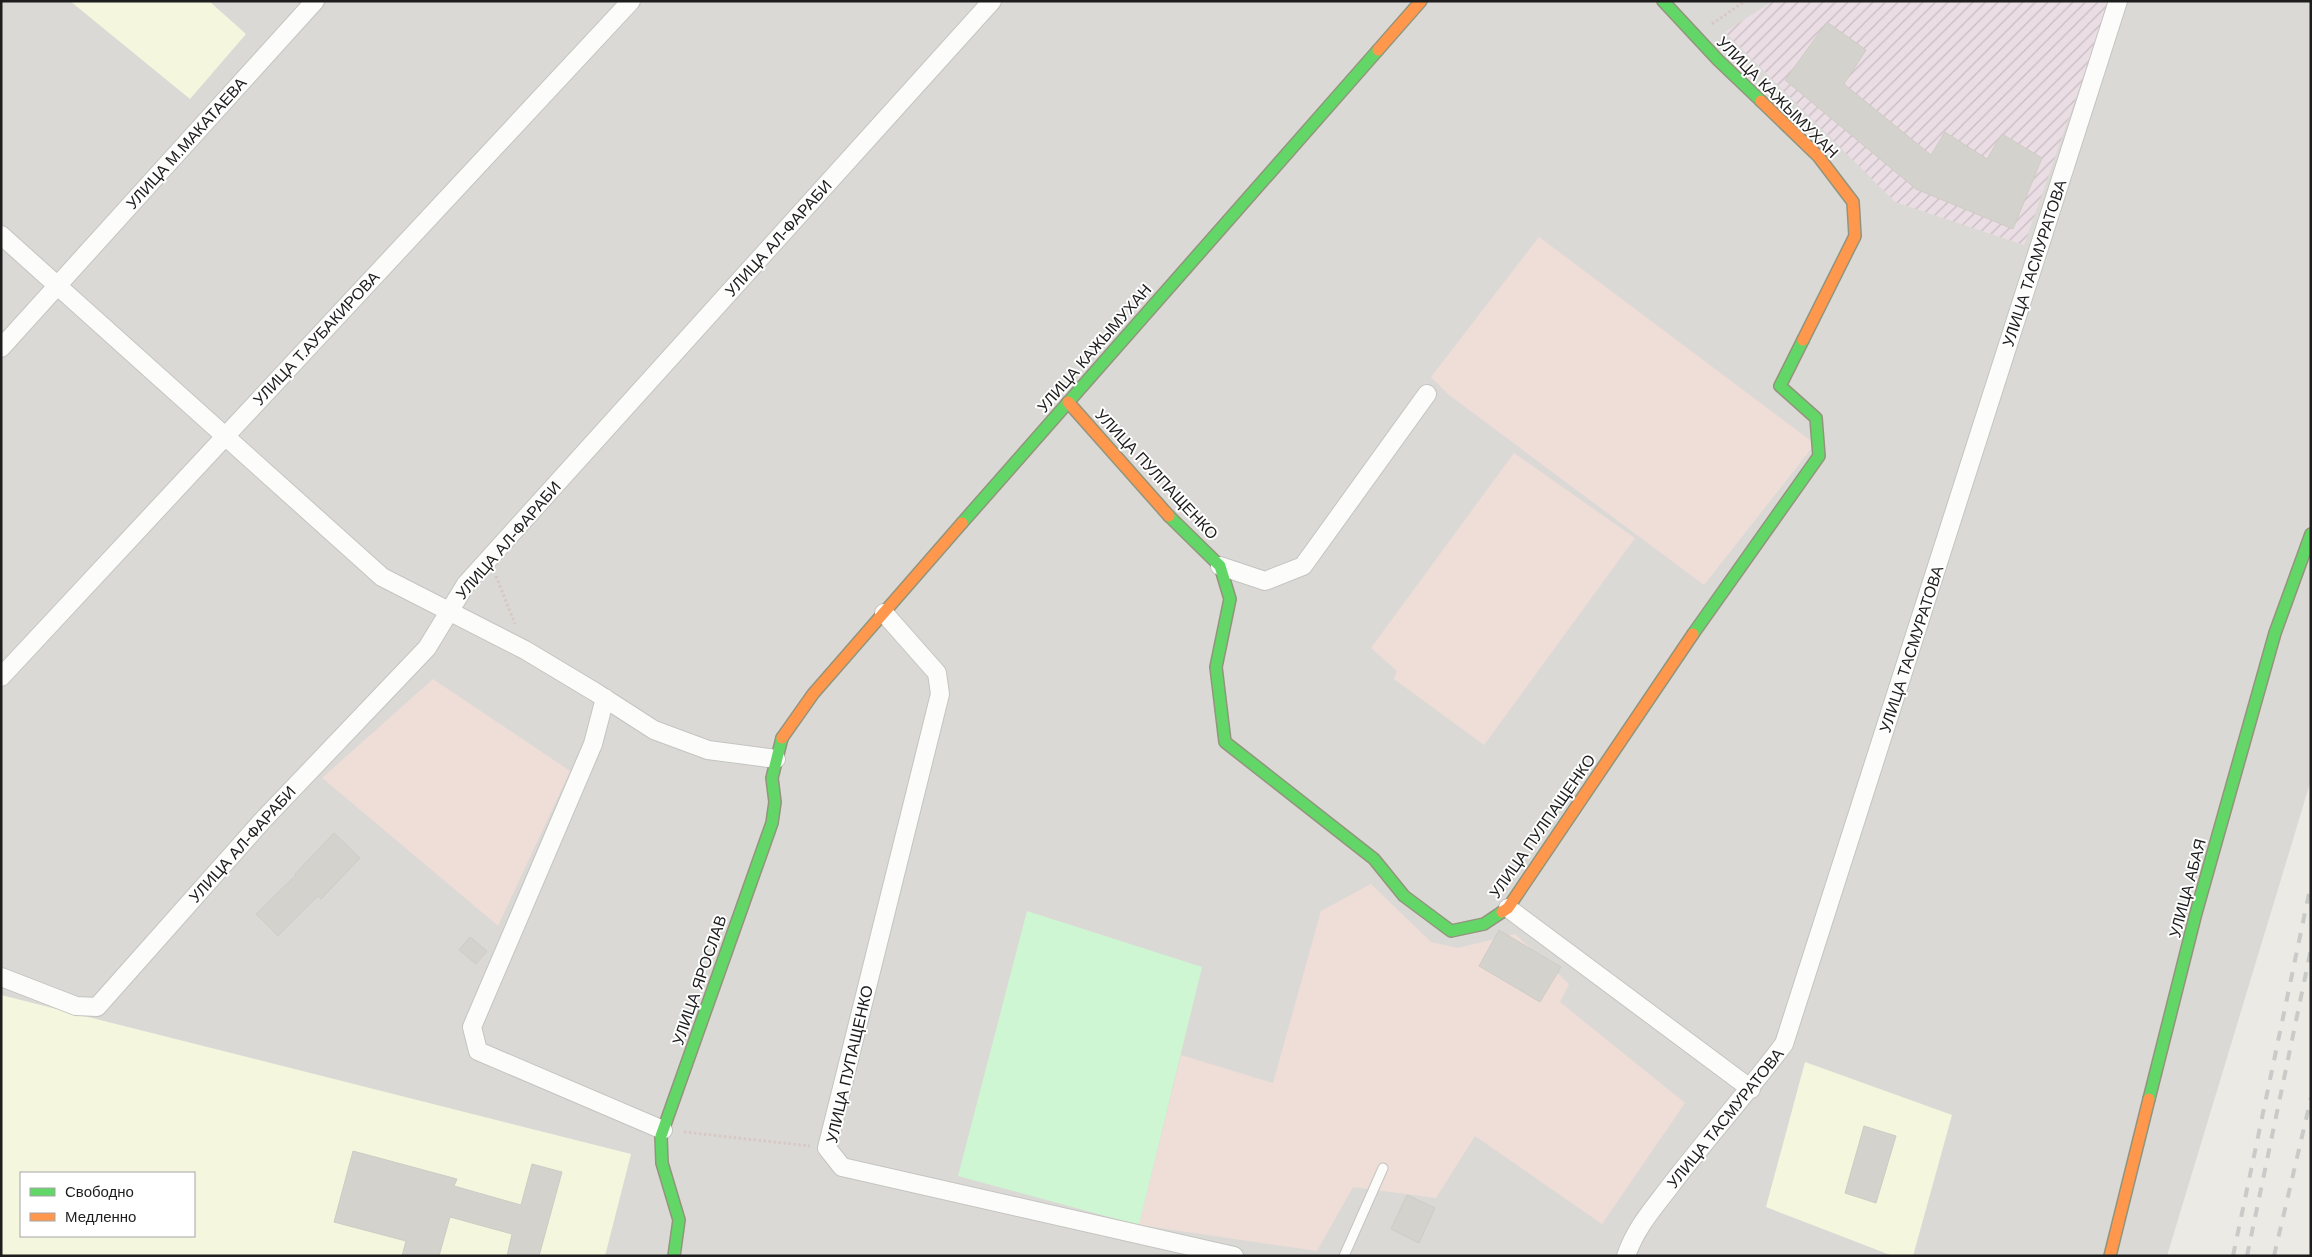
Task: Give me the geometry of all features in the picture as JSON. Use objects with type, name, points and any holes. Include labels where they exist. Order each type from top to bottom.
[{"type":"street","name":"УЛИЦА М.МАКАТАЕВА","points":[[1,348],[315,1]]},
{"type":"street","name":"УЛИЦА Т.АУБАКИРОВА","points":[[1,677],[632,1]]},
{"type":"street","name":"УЛИЦА АЛ-ФАРАБИ","points":[[1,977],[76,1006],[97,1007],[263,820],[427,648],[466,584],[992,1]]},
{"type":"street","name":"УЛИЦА КАЖЫМУХАН","points":[[796,719],[813,694],[1421,1]]},
{"type":"street","name":"УЛИЦА КАЖЫМУХАН","points":[[1663,1],[1695,36],[1818,156],[1853,202],[1855,236],[1780,386]]},
{"type":"street","name":"УЛИЦА ТАСМУРАТОВА","points":[[1626,1256],[1634,1235],[1696,1153],[1751,1089],[1784,1044],[2118,1]]},
{"type":"street","points":[[1,235],[382,576],[524,650],[605,698],[654,730],[708,750],[776,759]]},
{"type":"street","name":"УЛИЦА ПУЛПАЩЕНКО","points":[[1068,402],[1172,519],[1220,566],[1230,599],[1216,667],[1225,742],[1374,859],[1404,896],[1451,932],[1484,924],[1508,908],[1683,648],[1819,456],[1816,418],[1780,386]]},
{"type":"street","points":[[1220,566],[1266,581],[1303,566],[1427,394]]},
{"type":"street","name":"УЛИЦА АБАЯ","points":[[2110,1256],[2196,913],[2275,633],[2311,534]]},
{"type":"street","name":"УЛИЦА ПУПАЩЕНКО","points":[[884,613],[937,673],[940,694],[827,1148],[842,1167],[1234,1256]]},
{"type":"street","points":[[605,698],[593,744],[472,1027],[478,1051],[664,1130]]},
{"type":"street","name":"УЛИЦА ЯРОСЛАВ","points":[[674,1256],[679,1220],[662,1163],[661,1136],[772,823],[775,802],[772,778],[780,741],[796,719]]},
{"type":"street","points":[[1508,908],[1751,1089]]},
{"type":"lane","points":[[1344,1256],[1383,1168]]},
{"type":"path","points":[[1695,36],[1744,1]]},
{"type":"path","points":[[490,558],[524,650]]},
{"type":"path","points":[[664,1130],[827,1148]]},
{"type":"shaded area","points":[[1,1],[2311,1],[2311,780],[2167,1256],[1,1256]]},
{"type":"shaded area","points":[[70,1],[209,1],[246,34],[190,99]]},
{"type":"shaded area","points":[[1773,1],[2110,1],[2024,245],[1895,202],[1725,32]]},
{"type":"shaded area","points":[[1539,237],[1815,444],[1704,585],[1449,395],[1431,377]]},
{"type":"shaded area","points":[[1514,453],[1635,538],[1484,745],[1394,679],[1397,671],[1371,648]]},
{"type":"shaded area","points":[[433,679],[570,771],[498,926],[322,778]]},
{"type":"shaded area","points":[[322,778],[498,926],[438,1056],[164,950]]},
{"type":"shaded area","points":[[1371,884],[1431,942],[1458,948],[1515,934],[1569,984],[1560,1002],[1685,1103],[1602,1224],[1475,1136],[1436,1198],[1353,1187],[1317,1251],[1139,1225],[1181,1055],[1273,1083],[1321,911]]},
{"type":"shaded area","points":[[1,995],[631,1154],[605,1256],[1,1256]]},
{"type":"shaded area","points":[[1805,1062],[1952,1115],[1913,1256],[1893,1256],[1766,1207]]},
{"type":"green space","points":[[1027,911],[1202,967],[1139,1225],[958,1176]]},
{"type":"building","points":[[1827,22],[1866,50],[1844,84],[1931,155],[1945,132],[1987,159],[2002,134],[2042,158],[2013,229],[1916,189],[1785,80]]},
{"type":"building","points":[[334,833],[360,858],[321,899],[318,896],[278,936],[256,914],[296,875]]},
{"type":"building","points":[[1499,930],[1561,967],[1540,1002],[1479,966]]},
{"type":"building","points":[[470,937],[487,951],[476,964],[459,950]]},
{"type":"building","points":[[1864,1126],[1896,1136],[1876,1203],[1845,1193]]},
{"type":"building","points":[[353,1151],[457,1179],[454,1186],[521,1205],[532,1164],[562,1172],[539,1256],[507,1256],[512,1234],[450,1217],[439,1256],[402,1256],[406,1241],[334,1222]]},
{"type":"building","points":[[1407,1195],[1435,1208],[1419,1243],[1391,1229]]},
{"type":"railway","points":[[2233,1256],[2311,884]]},
{"type":"railway","points":[[2247,1256],[2311,949]]},
{"type":"railway","points":[[2274,1256],[2311,1098]]},
{"type":"traffic: fast","points":[[1663,1],[1718,60],[1761,101]]},
{"type":"traffic: fast","points":[[962,523],[1378,50]]},
{"type":"traffic: fast","points":[[1693,634],[1819,456],[1816,418],[1780,386],[1803,340]]},
{"type":"traffic: fast","points":[[1169,516],[1220,566],[1230,599],[1216,667],[1225,742],[1374,859],[1404,896],[1451,931],[1484,924],[1502,912]]},
{"type":"traffic: fast","points":[[2149,1099],[2196,913],[2275,633],[2311,534]]},
{"type":"traffic: fast","points":[[674,1256],[679,1220],[662,1163],[661,1136],[772,823],[775,802],[772,778],[782,738]]},
{"type":"traffic: slow","points":[[1378,50],[1421,1]]},
{"type":"traffic: slow","points":[[1761,101],[1818,156],[1853,202],[1855,236],[1803,340]]},
{"type":"traffic: slow","points":[[1068,402],[1169,516]]},
{"type":"traffic: slow","points":[[782,738],[813,694],[962,523]]},
{"type":"traffic: slow","points":[[1502,912],[1508,908],[1693,634]]},
{"type":"traffic: slow","points":[[2110,1256],[2149,1099]]}]
